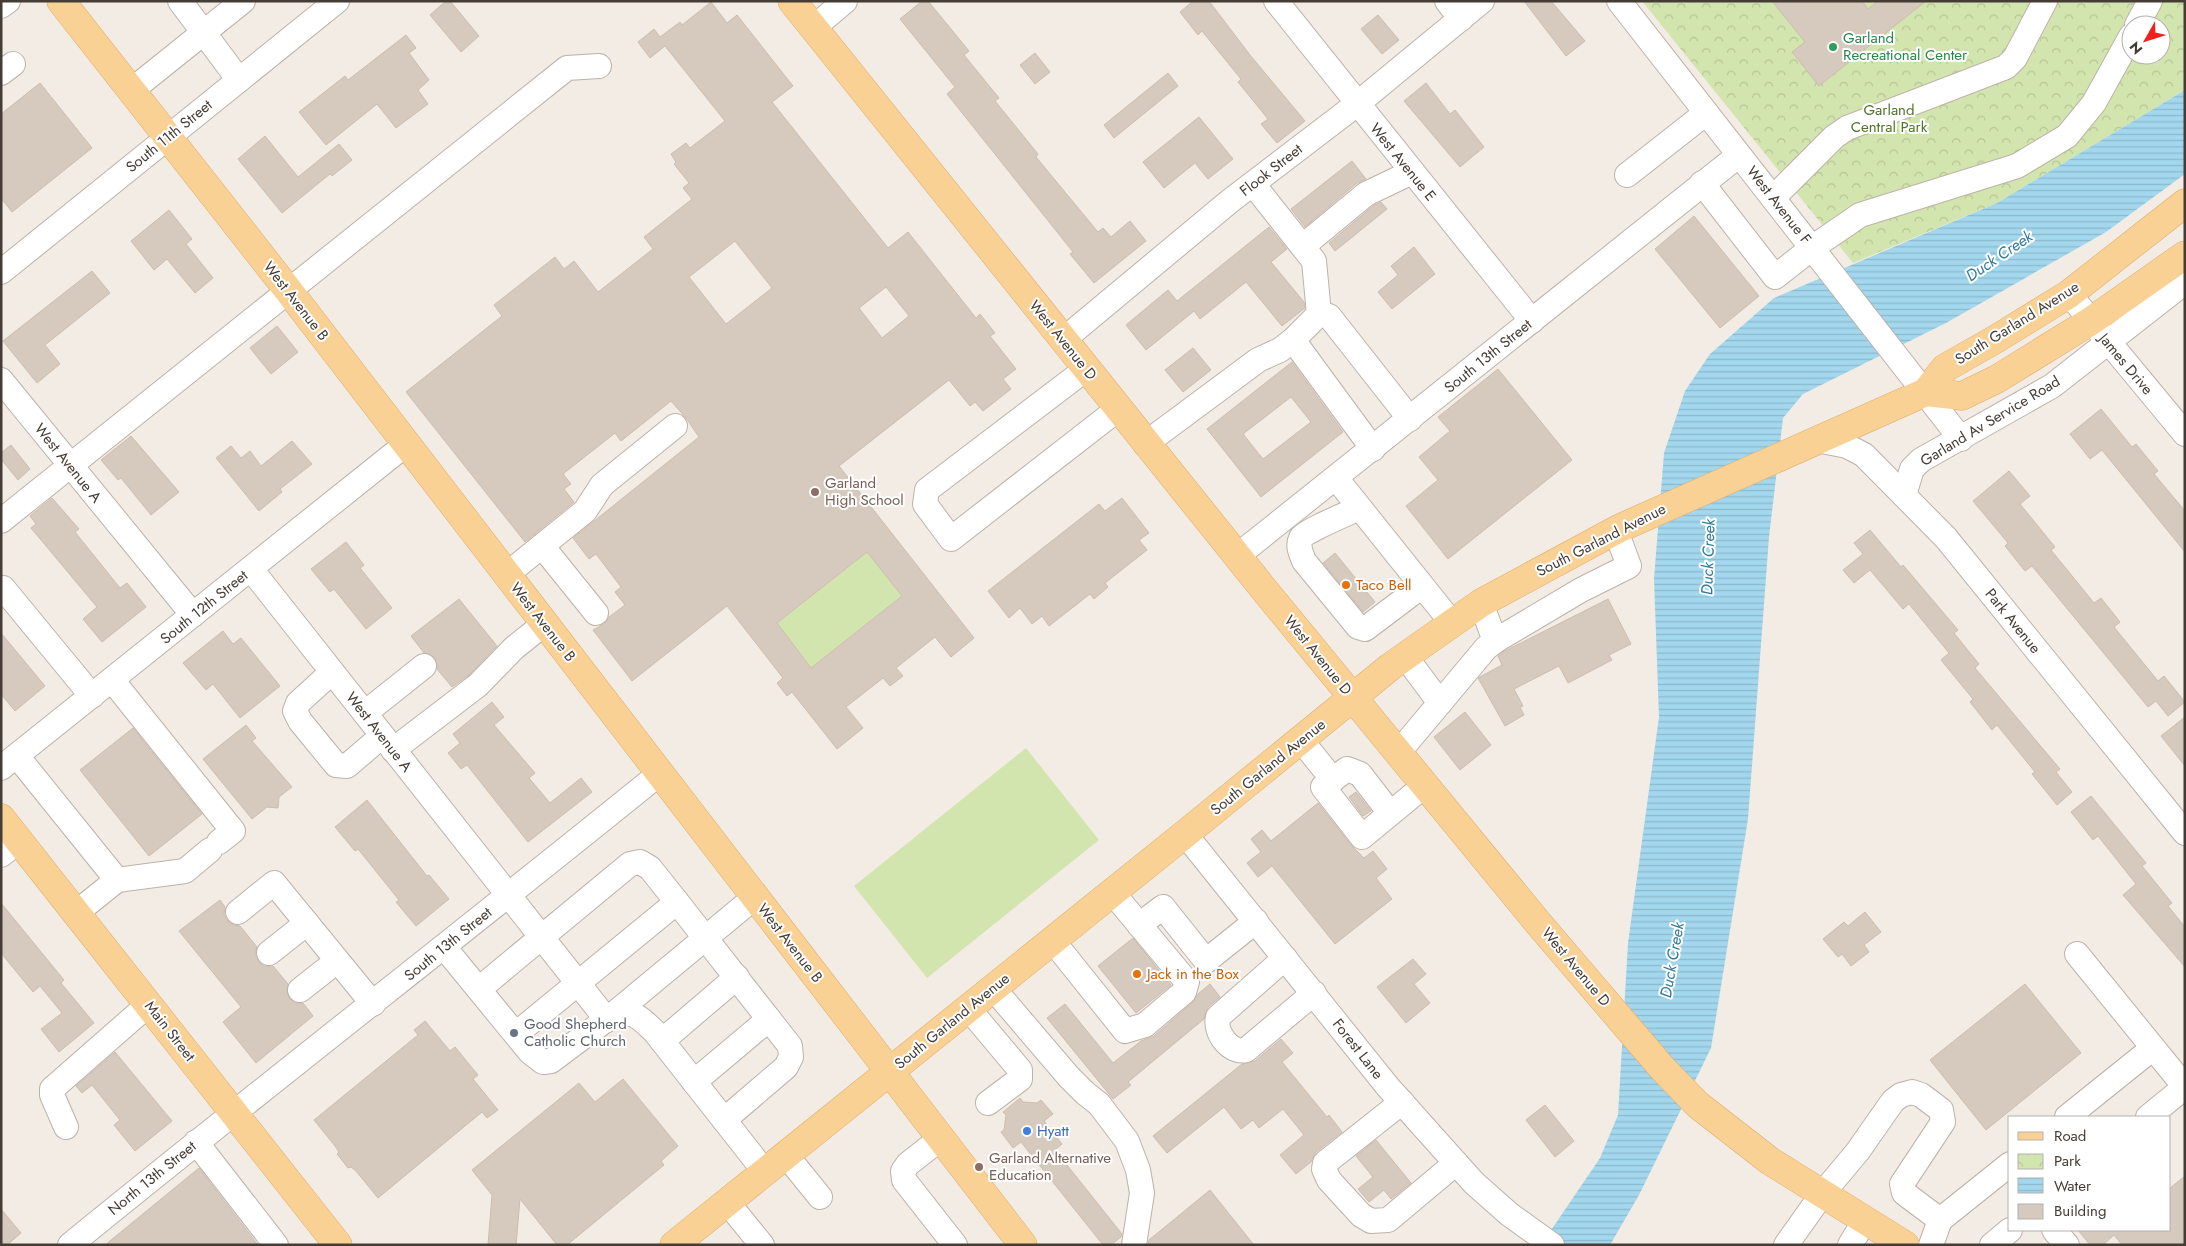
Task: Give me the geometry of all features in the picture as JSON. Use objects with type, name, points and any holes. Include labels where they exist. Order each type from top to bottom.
[{"type":"main road","name":"West Avenue B","points":[[61,1],[288,290],[1023,1245]]},
{"type":"main road","name":"West Avenue D","points":[[792,1],[1145,444],[1424,785],[1594,990],[1663,1069],[1698,1105],[1770,1161],[1905,1245]]},
{"type":"main road","name":"South Garland Avenue","points":[[674,1245],[1300,740],[1406,656],[1481,603],[1618,529],[1790,451],[1932,400],[1944,368],[1996,339],[2069,294],[2185,203]]},
{"type":"main road","points":[[1932,400],[1962,396],[1997,379],[2091,322],[2185,255]]},
{"type":"main road","name":"Main Street","points":[[1,818],[10,848],[76,913],[338,1245]]},
{"type":"street","points":[[1,6],[8,1]]},
{"type":"street","points":[[180,1],[239,80]]},
{"type":"street","points":[[132,90],[244,1]]},
{"type":"street","name":"South 11th Street","points":[[4,265],[169,137],[337,1]]},
{"type":"street","points":[[813,28],[845,1]]},
{"type":"street","name":"West Avenue E","points":[[1276,1],[1532,321]]},
{"type":"street","name":"Flook Street","points":[[1062,340],[1253,184],[1357,104],[1454,10],[1482,1]]},
{"type":"street","name":"West Avenue F","points":[[1619,1],[1932,400]]},
{"type":"street","points":[[1773,198],[1834,137],[1847,128],[2006,67],[2015,58],[2045,1]]},
{"type":"street","points":[[2142,15],[2150,1]]},
{"type":"street","points":[[1702,183],[1775,277],[1812,248],[1860,215],[2017,166],[2067,136],[2094,104],[2121,54]]},
{"type":"street","points":[[1,521],[71,467],[288,290],[567,68],[599,66]]},
{"type":"street","points":[[1627,175],[1706,113]]},
{"type":"street","name":"South 13th Street","points":[[1237,556],[1739,155]]},
{"type":"street","points":[[1303,246],[1366,194],[1412,172]]},
{"type":"street","points":[[1253,184],[1314,261],[1319,314]]},
{"type":"street","name":"Garland Av Service Road","points":[[1904,495],[1912,469],[1921,460],[2052,386],[2185,282]]},
{"type":"street","name":"James Drive","points":[[2069,294],[2185,434]]},
{"type":"street","points":[[1145,444],[1258,360],[1280,350],[1319,314]]},
{"type":"street","points":[[1319,314],[1329,316],[1410,419]]},
{"type":"street","points":[[1293,340],[1373,448]]},
{"type":"street","points":[[1086,369],[926,490],[925,504],[950,539],[1118,409]]},
{"type":"street","name":"West Avenue A","points":[[1,380],[193,615]]},
{"type":"street","points":[[1932,400],[1961,439]]},
{"type":"street","points":[[506,575],[585,511],[602,485],[675,426]]},
{"type":"street","name":"Park Avenue","points":[[1817,440],[1847,446],[1864,455],[1946,538],[2185,833]]},
{"type":"street","name":"South 12th Street","points":[[8,758],[92,696],[405,444]]},
{"type":"street","points":[[1336,478],[1452,623]]},
{"type":"street","points":[[1359,508],[1340,519],[1307,531],[1301,537],[1299,548],[1304,561],[1358,628],[1365,629],[1422,586]]},
{"type":"street","points":[[1398,753],[1486,648],[1581,590],[1629,566],[1618,529]]},
{"type":"street","points":[[542,546],[596,613]]},
{"type":"street","name":"West Avenue A","points":[[251,569],[578,982],[606,1020]]},
{"type":"street","points":[[3,588],[92,696]]},
{"type":"street","points":[[1481,603],[1496,641]]},
{"type":"street","points":[[332,672],[298,703],[295,711],[300,721],[336,765],[347,766],[388,743],[478,685],[514,648],[544,624]]},
{"type":"street","points":[[1406,656],[1440,703]]},
{"type":"street","points":[[364,714],[424,666]]},
{"type":"street","points":[[76,913],[117,880],[185,871],[233,831],[112,680]]},
{"type":"street","points":[[1300,740],[1333,780]]},
{"type":"street","points":[[8,758],[117,880]]},
{"type":"street","points":[[1390,814],[1360,774],[1347,770],[1323,788],[1362,837],[1390,814],[1424,785]]},
{"type":"street","name":"South 13th Street","points":[[234,1111],[444,947],[659,774]]},
{"type":"street","name":"Forest Lane","points":[[1185,834],[1402,1102],[1474,1184],[1526,1227],[1552,1245]]},
{"type":"street","points":[[478,989],[630,864],[640,862],[650,868],[790,1046],[791,1057],[786,1067],[724,1120]]},
{"type":"street","points":[[238,912],[274,883],[372,1004]]},
{"type":"street","points":[[1053,941],[1124,1031],[1145,1024],[1184,992],[1187,982],[1112,892]]},
{"type":"street","points":[[444,947],[530,1052],[543,1062],[551,1061],[606,1020],[755,897]]},
{"type":"street","points":[[516,1034],[677,902]]},
{"type":"street","points":[[1139,925],[1163,906],[1206,961],[1256,921]]},
{"type":"street","points":[[269,953],[307,923]]},
{"type":"street","points":[[2077,954],[2185,1088],[2149,1116]]},
{"type":"street","points":[[1285,958],[1218,1017],[1216,1024],[1223,1037],[1234,1050],[1246,1050],[1314,993]]},
{"type":"street","points":[[300,990],[337,961]]},
{"type":"street","points":[[662,1041],[737,978]]},
{"type":"street","points":[[993,988],[1069,1077],[1099,1104],[1127,1141],[1138,1170],[1142,1193],[1134,1245]]},
{"type":"street","points":[[66,1127],[52,1096],[52,1089],[149,1004]]},
{"type":"street","points":[[968,1008],[1020,1070],[1020,1078],[988,1103]]},
{"type":"street","points":[[606,1020],[627,1012],[638,1016],[662,1041],[765,1172]]},
{"type":"street","points":[[694,1082],[769,1019]]},
{"type":"street","points":[[2068,1116],[2153,1048]]},
{"type":"street","points":[[1786,1245],[1823,1193],[1858,1151],[1893,1101],[1901,1095],[1912,1092],[1921,1095],[1938,1106],[1941,1110],[1943,1122],[1902,1184],[1902,1188],[1904,1193],[1940,1220]]},
{"type":"street","points":[[1402,1102],[1325,1163],[1324,1169],[1330,1180],[1348,1201],[1361,1215],[1371,1221],[1388,1220],[1456,1163]]},
{"type":"street","name":"North 13th Street","points":[[70,1245],[234,1111]]},
{"type":"street","points":[[940,1139],[908,1164],[903,1171],[904,1180],[955,1245]]},
{"type":"street","points":[[196,1142],[276,1245]]},
{"type":"street","points":[[786,1155],[820,1197]]},
{"type":"street","points":[[1931,1245],[1940,1220],[2008,1166]]},
{"type":"street","points":[[727,1202],[762,1245]]},
{"type":"street","points":[[1850,1245],[1865,1220]]},
{"type":"street","points":[[2055,1231],[2066,1245]]},
{"type":"green space","name":"Garland Central Park","points":[[1642,1],[2185,1],[2185,90],[1997,203],[1853,263]]},
{"type":"green space","points":[[867,552],[902,596],[811,668],[777,623]]},
{"type":"green space","points":[[1026,748],[1099,840],[927,978],[854,886]]},
{"type":"water","name":"Duck Creek","points":[[2185,90],[2185,174],[2106,232],[1946,323],[1803,394],[1783,418],[1769,537],[1748,819],[1711,1048],[1639,1195],[1610,1245],[1541,1245],[1600,1158],[1618,1115],[1628,943],[1659,717],[1654,579],[1664,453],[1685,391],[1710,354],[1774,298],[1997,203]]},
{"type":"building","points":[[446,1],[450,1],[479,36],[461,52],[430,15]]},
{"type":"building","points":[[922,1],[928,1],[969,51],[964,55],[999,98],[995,101],[1038,154],[1036,157],[1098,232],[1103,228],[1111,237],[1130,221],[1146,241],[1094,283],[1070,254],[1073,252],[947,94],[955,87],[900,19]]},
{"type":"building","points":[[1193,1],[1209,1],[1250,55],[1305,121],[1277,143],[1261,124],[1268,119],[1238,82],[1241,79],[1202,31],[1198,35],[1180,12]]},
{"type":"building","points":[[1524,1],[1551,1],[1585,41],[1566,56]]},
{"type":"building","name":"Garland Recreational Center","points":[[1772,1],[1862,1],[1868,9],[1878,1],[1926,1],[1819,86],[1792,52],[1805,42]]},
{"type":"building","name":"Garland High School","points":[[711,2],[727,23],[737,15],[793,86],[772,102],[888,248],[908,232],[976,318],[980,314],[995,333],[990,336],[1016,369],[1003,379],[1011,389],[983,411],[975,402],[970,406],[949,380],[839,466],[974,638],[951,657],[935,637],[896,668],[903,676],[890,686],[883,678],[846,707],[863,728],[837,749],[792,692],[787,696],[777,683],[783,678],[727,606],[632,681],[593,630],[604,624],[609,617],[625,605],[615,592],[621,587],[596,554],[589,559],[573,538],[699,437],[671,401],[621,441],[615,433],[563,474],[571,484],[564,489],[574,502],[525,542],[406,392],[502,316],[494,305],[555,257],[564,269],[574,261],[598,292],[653,249],[644,237],[692,199],[683,188],[689,183],[674,164],[676,162],[671,154],[686,143],[690,148],[725,121],[665,46],[650,58],[638,42],[654,29],[660,37],[680,22],[682,25]],"holes":[[[735,241],[772,288],[726,324],[689,277]],[[886,287],[909,316],[882,338],[859,308]],[[867,552],[902,596],[811,668],[777,623]]]},
{"type":"building","points":[[1378,15],[1399,40],[1382,54],[1361,29]]},
{"type":"building","points":[[406,35],[416,48],[409,53],[429,80],[418,90],[428,104],[396,128],[377,104],[326,145],[299,112],[345,76],[348,80]]},
{"type":"building","points":[[1035,53],[1050,72],[1035,84],[1020,65]]},
{"type":"building","points":[[1168,73],[1178,86],[1114,138],[1104,125]]},
{"type":"building","points":[[40,83],[92,148],[12,212],[1,198],[1,114]]},
{"type":"building","points":[[1426,83],[1450,114],[1455,110],[1484,147],[1460,167],[1404,101]]},
{"type":"building","points":[[1199,117],[1233,159],[1208,179],[1195,163],[1164,188],[1143,162]]},
{"type":"building","points":[[265,136],[298,177],[339,144],[352,160],[332,176],[330,174],[282,213],[238,159]]},
{"type":"building","points":[[1352,161],[1366,179],[1357,183],[1305,227],[1291,209]]},
{"type":"building","points":[[1381,202],[1387,209],[1335,251],[1329,243],[1373,206]]},
{"type":"building","points":[[169,210],[192,239],[186,244],[213,278],[195,293],[167,259],[154,270],[131,241]]},
{"type":"building","points":[[1694,216],[1759,296],[1720,328],[1655,249]]},
{"type":"building","points":[[1269,227],[1287,249],[1271,262],[1304,302],[1305,308],[1282,326],[1246,282],[1200,319],[1194,311],[1146,350],[1126,325],[1168,290],[1177,301]]},
{"type":"building","points":[[1414,247],[1435,274],[1392,309],[1378,292],[1398,275],[1391,266]]},
{"type":"building","points":[[92,271],[110,293],[45,345],[60,364],[37,383],[3,341]]},
{"type":"building","points":[[277,326],[298,352],[271,374],[250,348]]},
{"type":"building","points":[[1193,348],[1211,370],[1183,392],[1165,370]]},
{"type":"building","points":[[1292,362],[1343,432],[1261,497],[1207,429]],"holes":[[[1291,397],[1311,422],[1263,459],[1243,434]]]},
{"type":"building","points":[[1498,369],[1572,460],[1448,559],[1406,506],[1438,480],[1419,457],[1450,431],[1438,417]]},
{"type":"building","points":[[2101,409],[2132,447],[2136,444],[2158,471],[2154,474],[2185,511],[2185,552],[2102,450],[2090,459],[2070,434]]},
{"type":"building","points":[[131,436],[179,492],[151,515],[121,478],[118,480],[101,460]]},
{"type":"building","points":[[292,441],[312,464],[280,489],[282,492],[259,511],[216,458],[231,446],[241,458],[250,451],[261,466]]},
{"type":"building","points":[[11,445],[30,469],[18,480],[1,459],[1,453]]},
{"type":"building","points":[[2009,471],[2030,496],[2020,504],[2055,547],[2051,550],[2094,603],[2101,598],[2120,622],[2114,627],[2158,681],[2164,676],[2185,702],[2168,716],[2156,701],[2148,707],[2032,566],[2025,571],[2005,546],[2008,543],[1973,501]]},
{"type":"building","points":[[52,498],[79,529],[75,532],[120,588],[127,583],[146,607],[102,642],[83,619],[97,607],[31,528],[36,524],[30,516]]},
{"type":"building","points":[[1122,498],[1149,533],[1139,540],[1147,550],[1105,583],[1108,587],[1094,599],[1090,594],[1049,626],[1042,616],[1032,624],[1020,608],[1009,618],[988,591],[1099,504],[1105,511]]},
{"type":"building","points":[[1870,530],[1901,567],[1903,565],[1958,630],[1954,633],[1979,664],[1975,668],[2060,769],[2056,772],[2072,792],[2057,805],[2032,774],[2035,772],[1997,725],[1992,730],[1970,702],[1973,699],[1941,660],[1949,653],[1909,604],[1903,609],[1870,570],[1854,583],[1843,570],[1863,554],[1854,543]]},
{"type":"building","points":[[346,542],[364,565],[360,568],[392,608],[366,629],[334,589],[330,592],[311,569]]},
{"type":"building","name":"Taco Bell","points":[[1335,553],[1375,602],[1363,612],[1323,563]]},
{"type":"building","points":[[459,599],[497,646],[469,675],[452,687],[437,669],[435,658],[424,653],[411,636]]},
{"type":"building","points":[[1608,599],[1631,644],[1609,655],[1612,660],[1568,683],[1559,666],[1514,689],[1523,706],[1520,707],[1524,715],[1505,726],[1478,678],[1502,665],[1498,656],[1503,652]]},
{"type":"building","points":[[223,631],[233,644],[241,638],[280,686],[240,718],[213,684],[206,690],[183,663]]},
{"type":"building","points":[[1,633],[45,686],[15,711],[1,694]]},
{"type":"building","points":[[492,702],[504,717],[494,725],[535,773],[529,778],[550,803],[581,778],[592,792],[528,842],[467,765],[461,769],[448,753],[460,743],[453,734]]},
{"type":"building","points":[[1465,712],[1491,745],[1460,770],[1434,737]]},
{"type":"building","points":[[2185,717],[2185,766],[2161,736]]},
{"type":"building","points":[[246,725],[256,738],[252,741],[292,787],[279,797],[278,808],[267,807],[252,819],[203,759]]},
{"type":"building","points":[[133,728],[202,814],[149,856],[80,770]]},
{"type":"building","points":[[1356,792],[1371,811],[1363,816],[1349,797]]},
{"type":"building","points":[[2091,796],[2146,863],[2142,866],[2172,903],[2168,906],[2185,927],[2185,967],[2123,895],[2136,884],[2098,836],[2093,840],[2071,812]]},
{"type":"building","points":[[367,800],[427,876],[429,875],[449,899],[416,926],[396,902],[399,900],[358,849],[355,851],[335,827]]},
{"type":"building","points":[[1318,803],[1351,845],[1364,858],[1373,851],[1387,869],[1376,878],[1392,899],[1335,944],[1272,866],[1258,877],[1247,863],[1261,852],[1251,839],[1262,830],[1271,841]]},
{"type":"building","points":[[220,900],[225,907],[224,914],[227,920],[233,925],[240,926],[257,947],[255,954],[259,962],[264,966],[273,966],[288,984],[287,992],[290,999],[295,1003],[303,1003],[313,1016],[256,1063],[223,1022],[241,1007],[179,931]]},
{"type":"building","points":[[1,903],[64,980],[61,983],[94,1023],[59,1052],[41,1029],[62,1013],[40,986],[33,992],[1,953]]},
{"type":"building","points":[[1865,912],[1881,932],[1864,945],[1869,952],[1851,966],[1842,954],[1838,957],[1823,939],[1844,922],[1848,926]]},
{"type":"building","name":"Jack in the Box","points":[[1133,938],[1171,985],[1136,1013],[1098,966]]},
{"type":"building","points":[[1413,959],[1426,974],[1414,984],[1430,1003],[1406,1023],[1377,987]]},
{"type":"building","points":[[1210,984],[1220,997],[1208,1007],[1204,1019],[1128,1082],[1131,1085],[1113,1099],[1047,1018],[1065,1004],[1113,1063],[1141,1041],[1154,1036],[1193,1002],[1198,994]]},
{"type":"building","points":[[2025,984],[2081,1053],[1986,1130],[1930,1060]]},
{"type":"building","points":[[425,1021],[450,1051],[455,1047],[478,1075],[473,1079],[498,1110],[487,1118],[482,1112],[378,1198],[356,1171],[351,1167],[348,1168],[337,1154],[339,1152],[335,1146],[314,1120],[418,1035],[414,1030]]},
{"type":"building","points":[[1281,1039],[1293,1053],[1282,1062],[1327,1117],[1329,1115],[1342,1132],[1316,1152],[1311,1162],[1296,1174],[1280,1155],[1304,1135],[1283,1109],[1259,1128],[1253,1120],[1241,1129],[1224,1107],[1167,1153],[1153,1136],[1242,1064],[1255,1061]]},
{"type":"building","points":[[115,1052],[172,1121],[135,1151],[114,1125],[120,1120],[92,1085],[82,1093],[76,1086]]},
{"type":"building","points":[[623,1079],[678,1146],[661,1161],[664,1165],[567,1245],[557,1245],[520,1199],[516,1245],[488,1245],[492,1195],[472,1170],[579,1083],[595,1102]]},
{"type":"building","points":[[1020,1098],[1023,1102],[1037,1103],[1041,1100],[1053,1114],[1044,1121],[1062,1144],[1055,1150],[1122,1234],[1111,1245],[1103,1245],[1021,1142],[1013,1148],[1001,1132],[1004,1130],[1006,1115],[1003,1112]]},
{"type":"building","points":[[1545,1105],[1574,1141],[1555,1157],[1526,1120]]},
{"type":"building","points":[[1376,1140],[1411,1183],[1391,1199],[1384,1190],[1369,1202],[1358,1189],[1373,1177],[1356,1156]]},
{"type":"building","points":[[199,1168],[258,1245],[105,1245]]},
{"type":"building","points":[[2185,1176],[2185,1245],[2122,1245],[2114,1235],[2103,1245],[2090,1245],[2079,1231],[2171,1231],[2171,1187]]},
{"type":"building","points":[[1210,1190],[1254,1245],[1148,1245],[1149,1240]]},
{"type":"building","points":[[1,1209],[21,1233],[7,1245],[1,1245]]},
{"type":"place","name":"Garland Recreational Center","points":[[1833,47]]},
{"type":"place","name":"Garland High School","points":[[815,492]]},
{"type":"place","name":"Taco Bell","points":[[1346,585]]},
{"type":"place","name":"Jack in the Box","points":[[1137,974]]},
{"type":"place","name":"Good Shepherd Catholic Church","points":[[514,1033]]},
{"type":"place","name":"Hyatt","points":[[1027,1131]]},
{"type":"place","name":"Garland Alternative Education","points":[[979,1167]]}]
